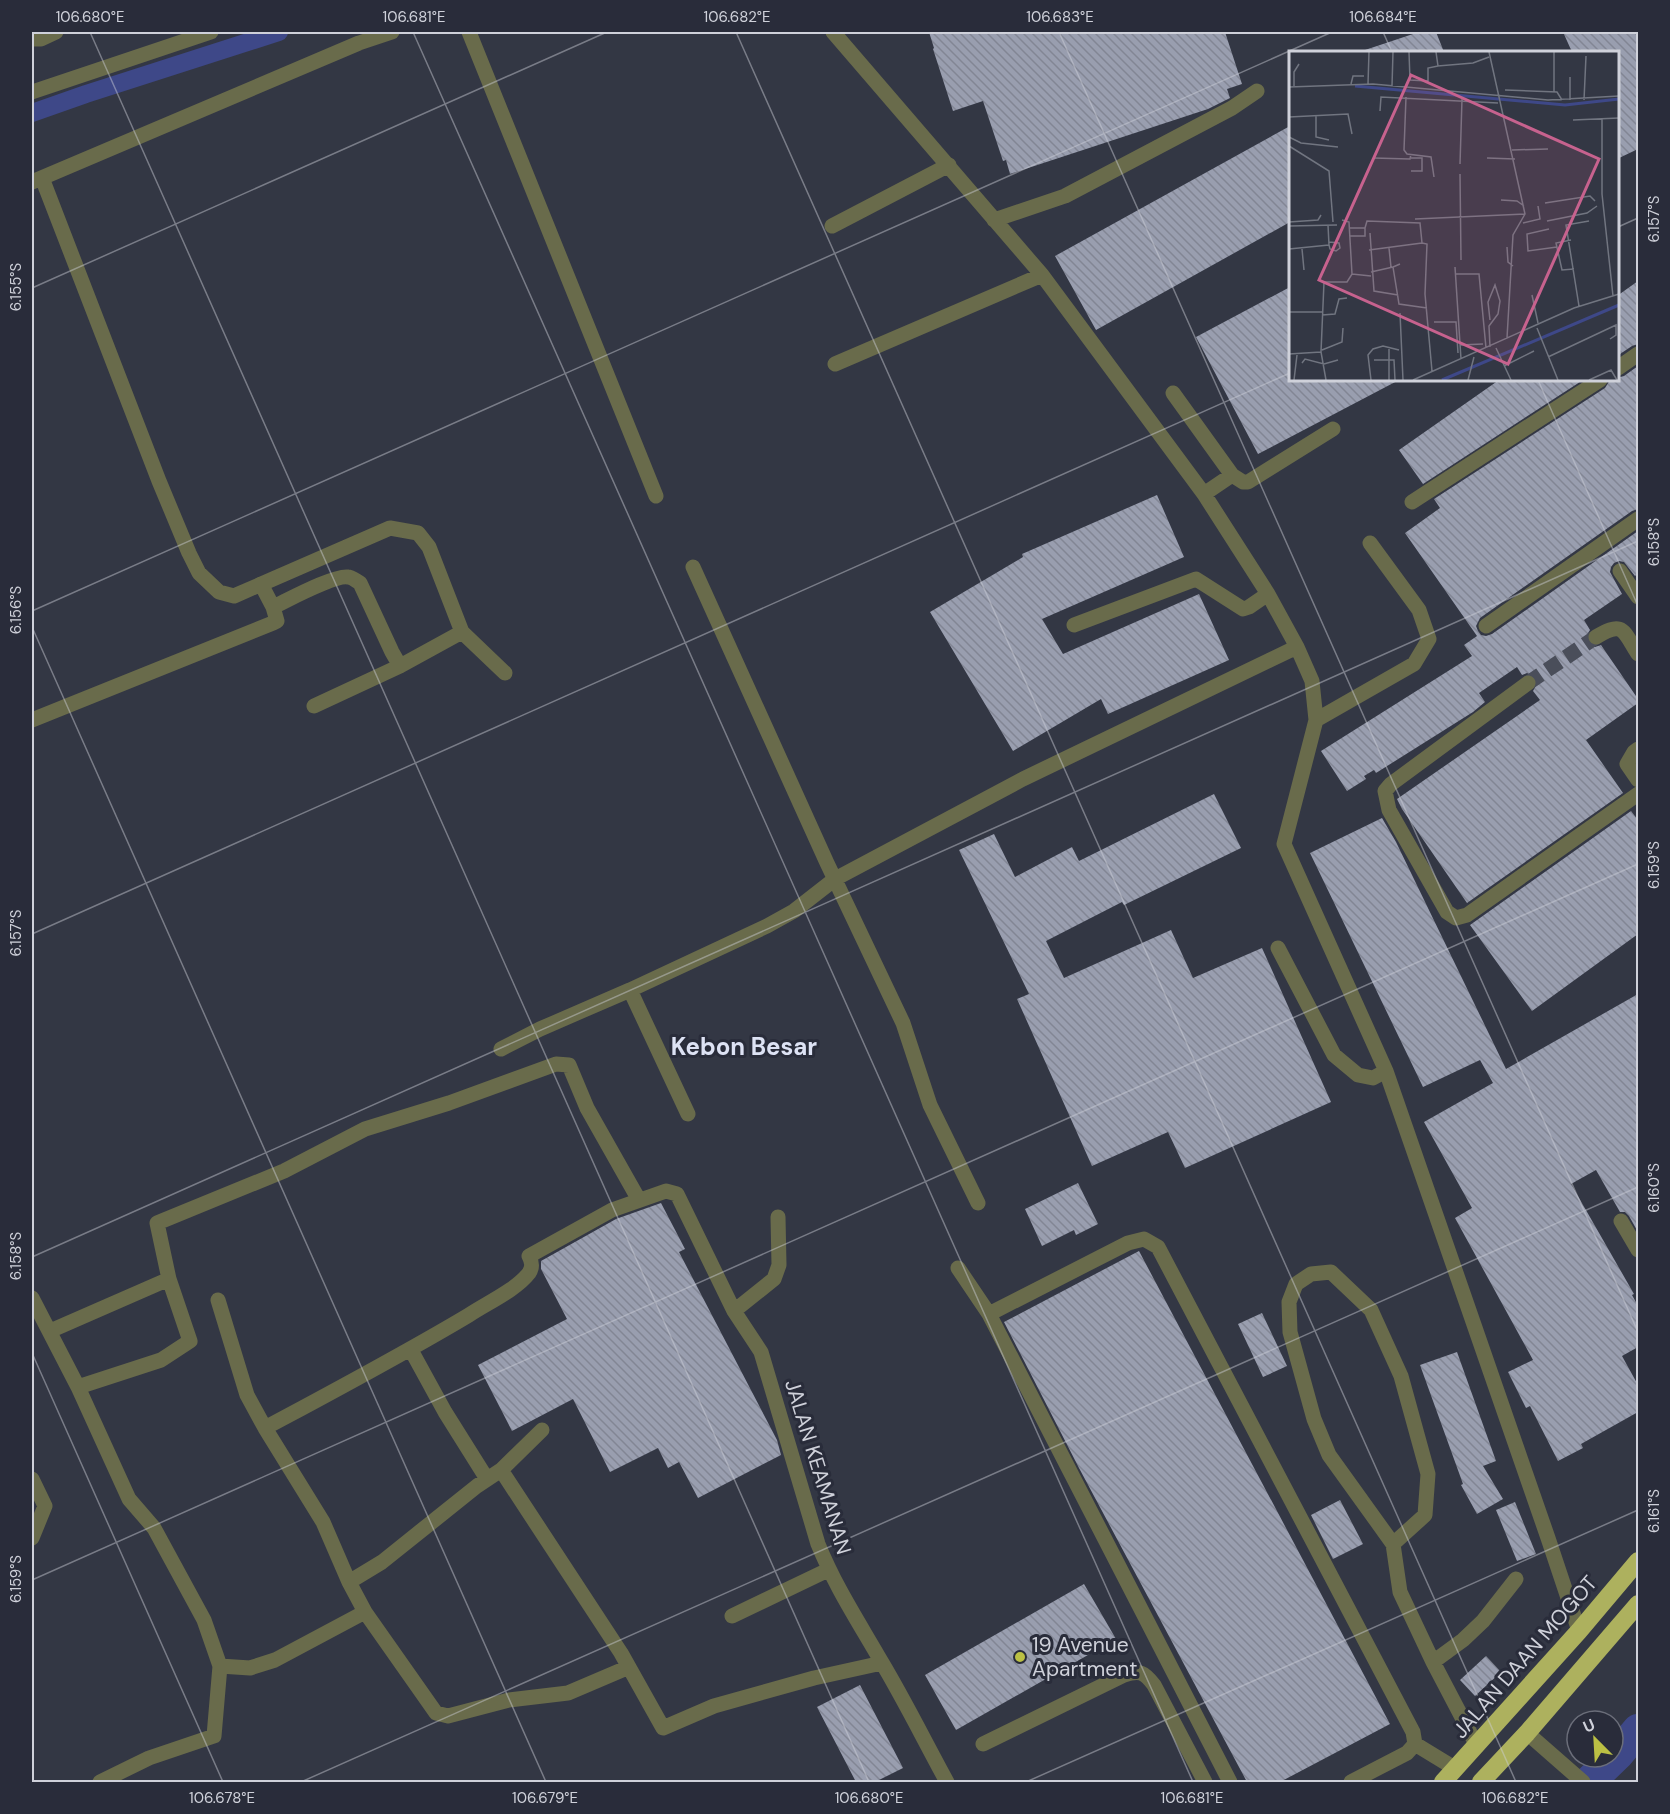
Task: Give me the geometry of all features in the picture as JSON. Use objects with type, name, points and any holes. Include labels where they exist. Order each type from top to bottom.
[{"type":"highway","name":"JALAN DAAN MOGOT","points":[[1443,1782],[1579,1631],[1638,1561]]},
{"type":"highway","points":[[1481,1782],[1527,1733],[1638,1604]]},
{"type":"street","points":[[32,39],[41,39],[56,32]]},
{"type":"street","points":[[32,92],[211,32]]},
{"type":"street","points":[[392,32],[359,43],[37,180],[159,481],[199,573],[219,592],[234,596],[390,528],[418,533],[429,547],[462,632],[505,673]]},
{"type":"street","points":[[469,32],[656,496]]},
{"type":"street","points":[[833,32],[1042,275],[1204,494],[1268,594],[1298,647],[1312,681],[1316,720],[1284,844],[1386,1071],[1579,1631]]},
{"type":"street","points":[[994,220],[1065,196],[1232,108],[1257,90]]},
{"type":"street","points":[[832,226],[949,165]]},
{"type":"street","points":[[834,364],[1042,275]]},
{"type":"street","points":[[1619,367],[1638,354]]},
{"type":"street","points":[[1412,502],[1598,381]]},
{"type":"street","points":[[1173,393],[1232,475],[1243,482],[1248,482],[1333,429]]},
{"type":"street","points":[[1204,494],[1232,475]]},
{"type":"street","points":[[1486,626],[1638,519]]},
{"type":"street","points":[[1316,720],[1414,664],[1429,639],[1419,610],[1370,543]]},
{"type":"street","points":[[693,567],[826,863],[903,1023],[930,1105],[978,1203]]},
{"type":"street","points":[[1620,571],[1638,597]]},
{"type":"street","points":[[273,607],[334,579],[346,576],[354,579],[360,583],[400,666]]},
{"type":"street","points":[[1074,625],[1196,579],[1243,609],[1249,608],[1268,594]]},
{"type":"street","points":[[32,720],[277,621],[273,607],[261,584]]},
{"type":"street","points":[[1596,637],[1610,629],[1618,628],[1624,632],[1638,654]]},
{"type":"street","points":[[314,706],[400,666],[462,632]]},
{"type":"street","points":[[501,1049],[767,926],[794,910],[835,879],[1023,779],[1298,647]]},
{"type":"street","points":[[1528,683],[1391,784],[1385,791],[1389,810],[1447,912],[1456,918],[1467,915],[1638,794]]},
{"type":"street","points":[[1638,749],[1627,764],[1638,780]]},
{"type":"street","points":[[1278,948],[1334,1055],[1359,1075],[1373,1078],[1386,1071]]},
{"type":"street","points":[[630,990],[687,1114]]},
{"type":"street","points":[[78,1387],[161,1360],[190,1341],[169,1279],[157,1223],[284,1172],[365,1129],[449,1103],[556,1064],[568,1065],[587,1108],[639,1200]]},
{"type":"street","name":"JALAN KEAMANAN","points":[[411,1350],[521,1281],[532,1267],[529,1256],[612,1210],[666,1191],[677,1194],[734,1311],[761,1352],[818,1544],[828,1570],[947,1782]]},
{"type":"street","points":[[734,1311],[774,1279],[779,1265],[778,1217]]},
{"type":"street","points":[[1621,1221],[1638,1250]]},
{"type":"street","points":[[989,1314],[1128,1243],[1144,1239],[1158,1247],[1413,1732],[1415,1744],[1407,1754],[1351,1782]]},
{"type":"street","points":[[958,1268],[989,1314],[1230,1782]]},
{"type":"street","points":[[1393,1544],[1425,1515],[1428,1474],[1401,1376],[1371,1310],[1331,1272],[1311,1274],[1296,1284],[1289,1302],[1290,1332],[1314,1419],[1329,1455],[1393,1544],[1400,1592],[1477,1746]]},
{"type":"street","points":[[50,1331],[169,1279]]},
{"type":"street","points":[[32,1298],[78,1387],[129,1498],[154,1528],[204,1620],[220,1666],[214,1736],[149,1758],[100,1782]]},
{"type":"street","points":[[218,1300],[247,1395],[323,1522],[349,1582],[365,1612],[436,1713],[448,1716],[509,1700],[568,1693],[629,1667]]},
{"type":"street","points":[[265,1428],[411,1350],[445,1412],[487,1479]]},
{"type":"street","points":[[349,1582],[382,1562],[501,1470],[542,1430]]},
{"type":"street","points":[[501,1470],[629,1667],[663,1728],[714,1706],[814,1678],[882,1663]]},
{"type":"street","points":[[32,1479],[45,1506],[32,1538]]},
{"type":"street","points":[[732,1616],[828,1570]]},
{"type":"street","points":[[1433,1662],[1463,1640],[1483,1621],[1516,1579]]},
{"type":"street","points":[[220,1666],[250,1668],[276,1660],[365,1612]]},
{"type":"street","points":[[983,1744],[1136,1671],[1147,1675],[1154,1685],[1205,1782]]},
{"type":"street","points":[[1527,1733],[1582,1782]]},
{"type":"street","points":[[1415,1744],[1456,1769]]},
{"type":"building","points":[[929,32],[1225,32],[1242,84],[1227,89],[1230,98],[1208,109],[1010,174],[1006,160],[1003,161],[983,101],[953,111]]},
{"type":"building","points":[[1419,32],[1436,32],[1444,51],[1366,51]]},
{"type":"building","points":[[1563,32],[1638,32],[1638,149],[1619,158],[1619,51],[1572,51]]},
{"type":"building","points":[[1289,127],[1289,223],[1096,330],[1055,256]]},
{"type":"building","points":[[1638,281],[1638,344],[1619,355],[1619,295]]},
{"type":"building","points":[[1289,288],[1289,381],[1397,381],[1258,454],[1196,337]]},
{"type":"building","points":[[1638,366],[1638,509],[1480,618],[1476,626],[1481,635],[1492,634],[1638,531],[1638,573],[1635,576],[1624,562],[1614,563],[1610,572],[1622,594],[1584,620],[1590,630],[1586,636],[1588,642],[1595,647],[1601,645],[1638,699],[1638,703],[1586,740],[1623,793],[1467,903],[1397,799],[1540,700],[1533,691],[1538,682],[1535,677],[1527,673],[1522,675],[1517,667],[1479,693],[1485,702],[1473,712],[1376,773],[1374,770],[1364,776],[1366,779],[1347,791],[1321,751],[1472,656],[1464,645],[1477,636],[1405,533],[1440,508],[1434,499],[1605,388],[1609,381],[1619,381],[1619,377]]},
{"type":"building","points":[[1498,381],[1581,381],[1423,484],[1399,450]]},
{"type":"building","points":[[1157,495],[1184,557],[1042,619],[1063,654],[1199,594],[1229,660],[1108,714],[1101,699],[1013,751],[930,612],[1023,557],[1022,554]]},
{"type":"building","points":[[1214,794],[1241,848],[1124,905],[1122,902],[1046,941],[1064,978],[1171,930],[1193,978],[1262,948],[1331,1102],[1185,1168],[1168,1132],[1092,1166],[1017,999],[1029,994],[959,850],[994,834],[1015,877],[1072,847],[1079,861]]},
{"type":"building","points":[[1631,811],[1638,820],[1638,934],[1532,1011],[1470,925]]},
{"type":"building","points":[[1382,818],[1396,842],[1506,1069],[1638,994],[1638,1232],[1629,1216],[1625,1212],[1620,1212],[1596,1170],[1571,1184],[1634,1294],[1632,1295],[1638,1306],[1638,1347],[1622,1356],[1638,1385],[1638,1412],[1581,1444],[1583,1448],[1558,1461],[1530,1406],[1526,1408],[1508,1372],[1533,1360],[1455,1218],[1472,1208],[1424,1122],[1493,1083],[1480,1060],[1423,1087],[1310,853]]},
{"type":"building","points":[[1078,1183],[1098,1224],[1076,1235],[1074,1230],[1042,1246],[1025,1209]]},
{"type":"building","points":[[661,1203],[685,1249],[679,1252],[777,1440],[781,1455],[698,1498],[679,1462],[668,1468],[658,1448],[610,1472],[573,1399],[512,1431],[478,1365],[567,1319],[541,1269],[541,1261],[616,1219]]},
{"type":"building","points":[[1139,1251],[1390,1724],[1280,1782],[1247,1782],[1079,1468],[1004,1322]]},
{"type":"building","points":[[1262,1313],[1287,1366],[1263,1377],[1238,1324]]},
{"type":"building","points":[[1457,1352],[1496,1461],[1483,1466],[1503,1499],[1477,1514],[1461,1485],[1463,1484],[1420,1365]]},
{"type":"building","points":[[1340,1500],[1363,1544],[1333,1559],[1311,1515]]},
{"type":"building","points":[[1515,1502],[1536,1554],[1517,1561],[1496,1510]]},
{"type":"building","name":"19 Avenue Apartment","points":[[1084,1584],[1116,1639],[956,1730],[925,1675]]},
{"type":"building","points":[[1486,1656],[1501,1672],[1475,1696],[1460,1680]]},
{"type":"building","points":[[860,1685],[903,1768],[875,1782],[856,1782],[817,1707]]},
{"type":"waterway","points":[[32,113],[279,32]]},
{"type":"waterway","points":[[1589,1782],[1618,1754],[1638,1730]]},
{"type":"tunnel","points":[[1528,683],[1596,637]]},
{"type":"place","name":"19 Avenue Apartment","points":[[1020,1657]]},
{"type":"district","name":"Kebon Besar","points":[[744,1046]]}]
